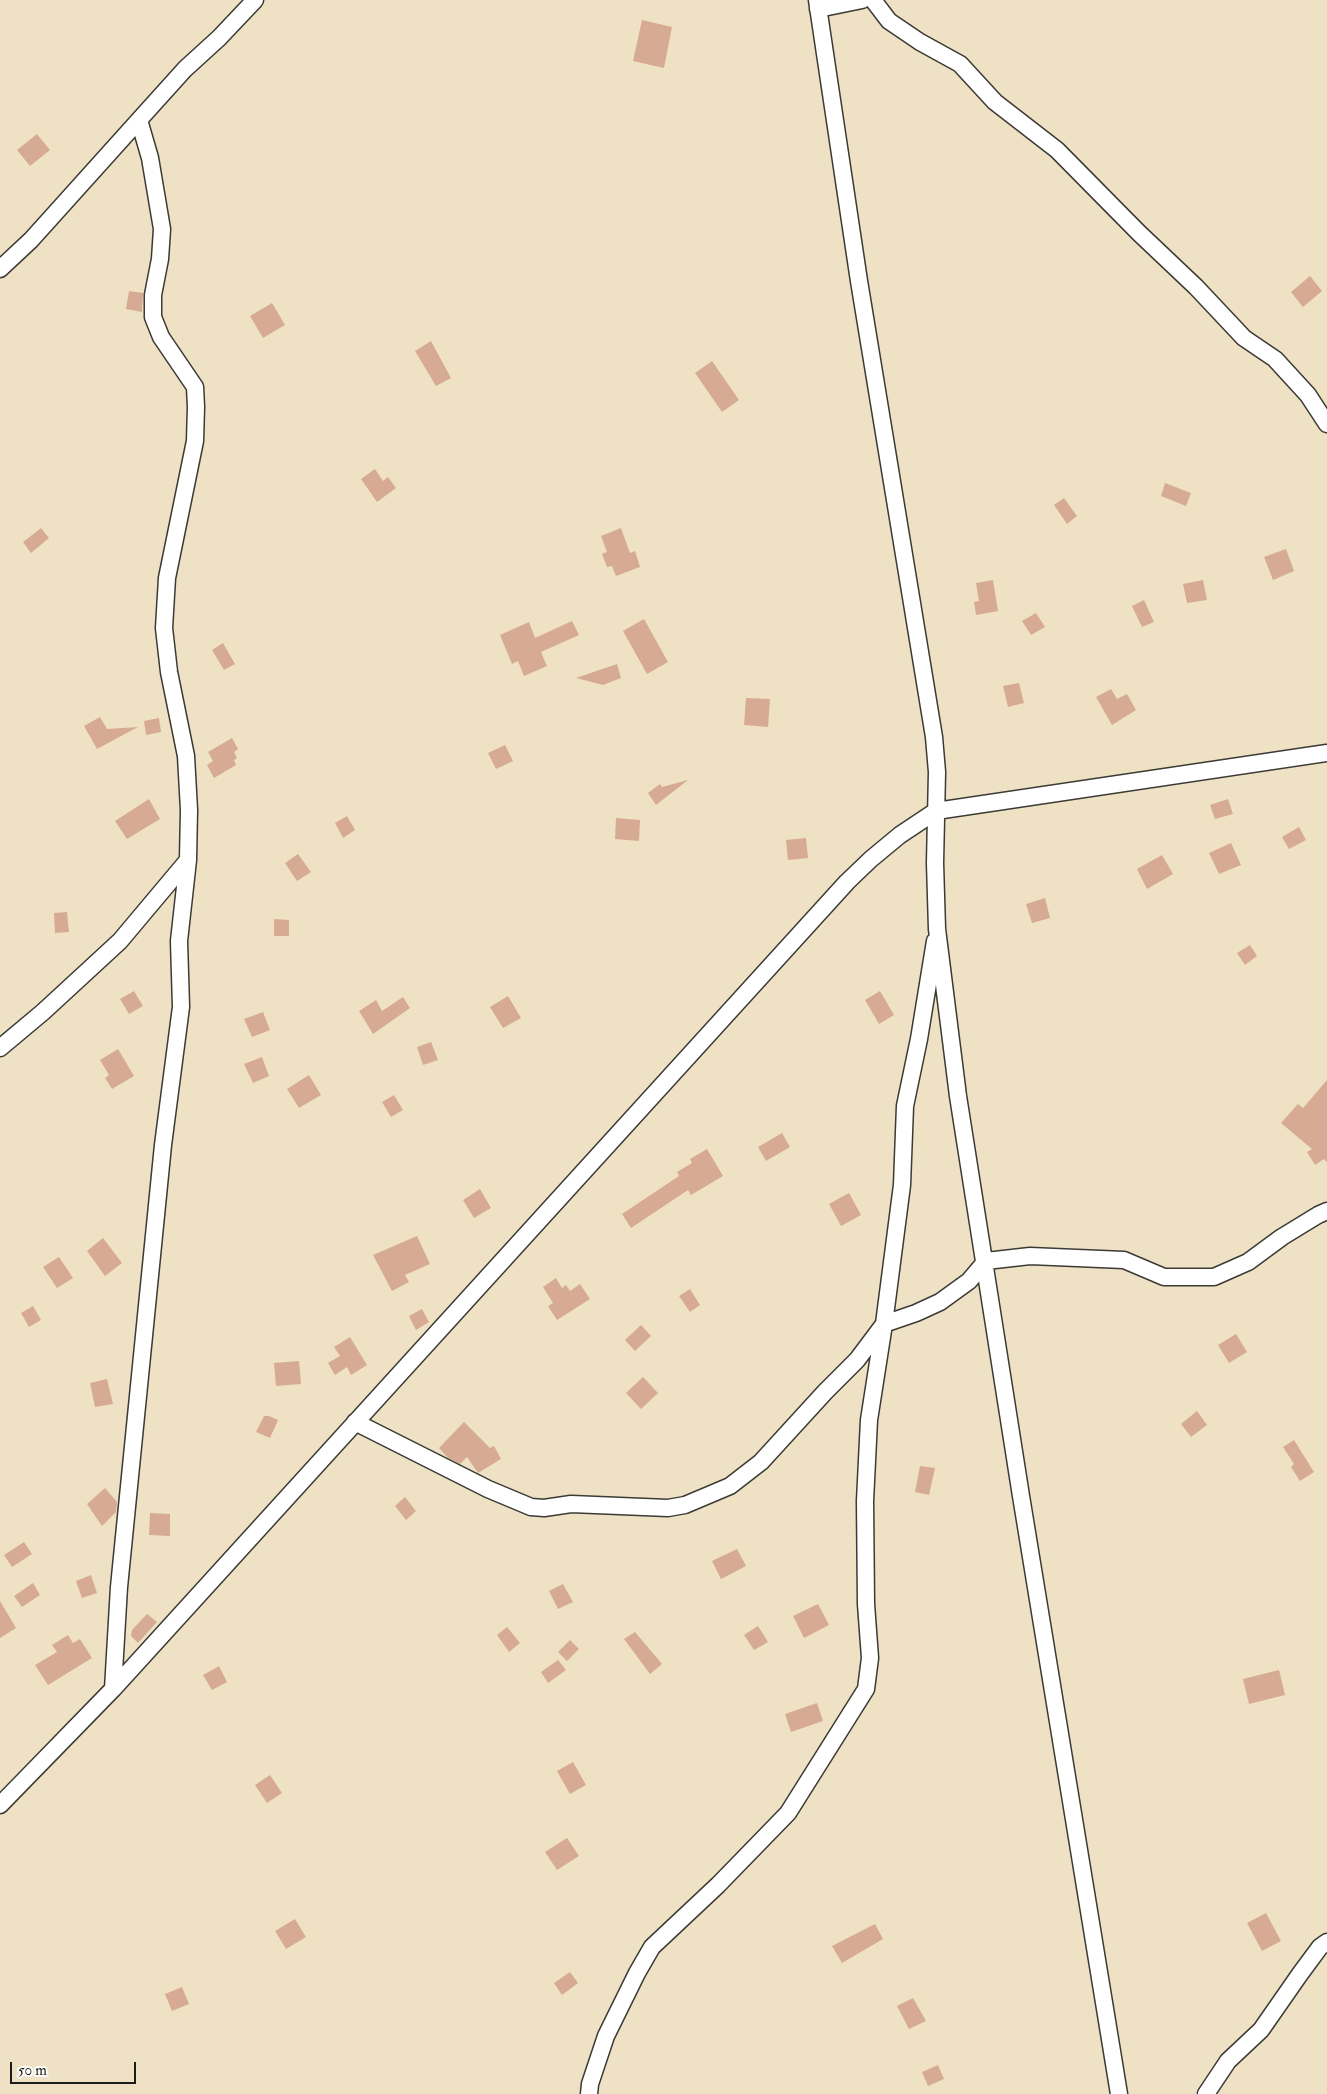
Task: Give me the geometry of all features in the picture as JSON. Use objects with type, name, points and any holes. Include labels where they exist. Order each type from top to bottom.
[{"type":"street","points":[[0,269],[31,240],[185,69],[219,38],[255,0]]},
{"type":"street","points":[[862,0],[818,5],[859,280],[934,737],[937,772],[935,863],[937,929],[958,1096],[986,1261],[1021,1496],[1119,2094]]},
{"type":"street","points":[[874,0],[889,21],[920,42],[960,64],[995,102],[1057,150],[1139,233],[1196,286],[1244,338],[1275,359],[1308,395],[1327,424]]},
{"type":"street","points":[[114,1688],[119,1587],[163,1145],[181,1007],[179,941],[188,860],[189,810],[186,756],[169,672],[164,628],[167,578],[195,441],[196,406],[195,387],[161,337],[153,317],[153,294],[160,259],[162,229],[150,158],[139,120]]},
{"type":"street","points":[[0,1805],[114,1688],[847,882],[870,859],[900,835],[936,811],[1327,753]]},
{"type":"street","points":[[0,1048],[43,1012],[120,941],[188,860]]},
{"type":"street","points":[[589,2094],[590,2084],[606,2036],[637,1973],[652,1948],[718,1885],[788,1813],[866,1689],[870,1658],[866,1604],[866,1501],[869,1420],[884,1324],[902,1185],[905,1106],[937,929]]},
{"type":"street","points":[[355,1422],[488,1488],[531,1507],[544,1508],[571,1504],[668,1508],[685,1505],[730,1486],[761,1462],[857,1360],[884,1324],[940,1302],[968,1282],[986,1261],[1030,1256],[1114,1259],[1133,1263],[1164,1277],[1214,1277],[1248,1262],[1324,1210]]},
{"type":"street","points":[[1206,2094],[1228,2061],[1261,2030],[1320,1947],[1327,1942]]},
{"type":"building","points":[[642,20],[672,27],[664,68],[633,61]]},
{"type":"building","points":[[37,134],[50,150],[30,166],[17,150]]},
{"type":"building","points":[[1310,276],[1322,291],[1303,307],[1291,292]]},
{"type":"building","points":[[129,291],[143,293],[142,312],[126,309]]},
{"type":"building","points":[[272,303],[285,325],[263,338],[250,316]]},
{"type":"building","points":[[431,341],[451,378],[436,386],[415,351]]},
{"type":"building","points":[[712,361],[739,400],[722,412],[695,373]]},
{"type":"building","points":[[375,469],[383,481],[388,477],[396,488],[377,502],[361,479]]},
{"type":"building","points":[[1165,483],[1191,493],[1186,506],[1161,496]]},
{"type":"building","points":[[1064,498],[1077,516],[1067,524],[1054,505]]},
{"type":"building","points":[[41,528],[49,538],[31,553],[23,542]]},
{"type":"building","points":[[621,528],[630,553],[635,551],[640,567],[616,576],[612,566],[607,567],[602,554],[607,552],[601,536]]},
{"type":"building","points":[[1286,549],[1294,571],[1273,580],[1264,557]]},
{"type":"building","points":[[993,580],[998,611],[976,615],[974,602],[979,601],[976,583]]},
{"type":"building","points":[[1203,580],[1207,600],[1187,603],[1183,584]]},
{"type":"building","points":[[1144,600],[1154,622],[1142,627],[1132,606]]},
{"type":"building","points":[[1036,613],[1045,627],[1031,635],[1022,621]]},
{"type":"building","points":[[644,619],[668,662],[647,674],[623,631]]},
{"type":"building","points":[[572,621],[579,635],[541,652],[547,666],[524,676],[518,661],[512,664],[500,635],[529,622],[535,638]]},
{"type":"building","points":[[223,643],[235,664],[224,670],[212,650]]},
{"type":"building","points":[[617,664],[621,678],[603,685],[576,678]]},
{"type":"building","points":[[1019,683],[1024,703],[1008,707],[1003,686]]},
{"type":"building","points":[[1111,689],[1117,699],[1127,694],[1136,710],[1112,725],[1096,697]]},
{"type":"building","points":[[746,698],[770,699],[768,727],[744,725]]},
{"type":"building","points":[[100,717],[107,729],[138,727],[97,749],[84,726]]},
{"type":"building","points":[[159,718],[161,732],[146,735],[144,721]]},
{"type":"building","points":[[232,738],[238,749],[234,752],[237,758],[234,760],[236,765],[214,778],[207,765],[213,761],[208,752]]},
{"type":"building","points":[[505,745],[513,761],[496,769],[488,753]]},
{"type":"building","points":[[688,780],[656,805],[648,793],[660,784],[662,787]]},
{"type":"building","points":[[149,799],[160,819],[127,839],[115,821]]},
{"type":"building","points":[[1228,799],[1233,814],[1215,819],[1210,805]]},
{"type":"building","points":[[347,816],[355,830],[343,838],[335,823]]},
{"type":"building","points":[[616,818],[640,820],[639,841],[615,839]]},
{"type":"building","points":[[1299,827],[1306,840],[1289,849],[1282,837]]},
{"type":"building","points":[[806,838],[808,858],[788,860],[786,840]]},
{"type":"building","points":[[1231,843],[1241,865],[1219,874],[1209,853]]},
{"type":"building","points":[[298,854],[311,872],[297,881],[285,863]]},
{"type":"building","points":[[1162,855],[1173,874],[1147,889],[1137,869]]},
{"type":"building","points":[[1045,898],[1050,918],[1032,923],[1026,904]]},
{"type":"building","points":[[67,912],[69,932],[55,933],[54,913]]},
{"type":"building","points":[[274,919],[289,920],[289,936],[274,936]]},
{"type":"building","points":[[1250,945],[1257,956],[1245,965],[1237,953]]},
{"type":"building","points":[[134,991],[143,1006],[129,1014],[120,999]]},
{"type":"building","points":[[880,991],[894,1015],[879,1024],[865,1000]]},
{"type":"building","points":[[508,996],[521,1018],[503,1028],[490,1007]]},
{"type":"building","points":[[403,997],[410,1008],[373,1034],[359,1011],[376,1000],[382,1011]]},
{"type":"building","points":[[263,1012],[270,1030],[252,1037],[244,1019]]},
{"type":"building","points":[[431,1042],[438,1060],[423,1065],[417,1047]]},
{"type":"building","points":[[118,1049],[134,1076],[112,1089],[105,1078],[109,1075],[100,1060]]},
{"type":"building","points":[[262,1057],[269,1076],[253,1083],[244,1064]]},
{"type":"building","points":[[309,1075],[321,1095],[299,1108],[287,1089]]},
{"type":"building","points":[[1327,1080],[1327,1162],[1324,1159],[1315,1165],[1307,1152],[1312,1149],[1281,1123],[1298,1104],[1303,1108]]},
{"type":"building","points":[[394,1095],[403,1110],[391,1117],[382,1102]]},
{"type":"building","points":[[782,1133],[790,1147],[766,1161],[758,1147]]},
{"type":"building","points":[[707,1149],[723,1176],[691,1195],[688,1190],[631,1228],[622,1214],[679,1176],[677,1172],[692,1163],[690,1159]]},
{"type":"building","points":[[480,1189],[491,1208],[474,1218],[463,1200]]},
{"type":"building","points":[[849,1193],[861,1215],[841,1226],[829,1204]]},
{"type":"building","points":[[417,1236],[430,1264],[405,1275],[409,1282],[392,1291],[373,1255]]},
{"type":"building","points":[[103,1238],[122,1263],[105,1276],[87,1251]]},
{"type":"building","points":[[59,1257],[73,1278],[57,1288],[43,1267]]},
{"type":"building","points":[[556,1278],[562,1288],[566,1285],[570,1291],[580,1284],[590,1299],[557,1320],[548,1306],[553,1303],[543,1287]]},
{"type":"building","points":[[690,1289],[700,1305],[690,1312],[679,1296]]},
{"type":"building","points":[[33,1306],[41,1320],[29,1327],[21,1313]]},
{"type":"building","points":[[422,1309],[429,1322],[416,1330],[409,1316]]},
{"type":"building","points":[[641,1325],[651,1336],[635,1351],[625,1340]]},
{"type":"building","points":[[1236,1334],[1247,1352],[1229,1363],[1218,1345]]},
{"type":"building","points":[[350,1337],[367,1365],[351,1375],[347,1367],[335,1375],[328,1363],[340,1356],[334,1347]]},
{"type":"building","points":[[299,1361],[301,1384],[276,1386],[274,1363]]},
{"type":"building","points":[[643,1377],[658,1393],[641,1409],[626,1393]]},
{"type":"building","points":[[107,1379],[113,1404],[95,1407],[90,1383]]},
{"type":"building","points":[[1197,1411],[1207,1425],[1191,1437],[1181,1424]]},
{"type":"building","points":[[264,1416],[278,1420],[270,1438],[256,1432]]},
{"type":"building","points":[[464,1422],[490,1448],[494,1446],[501,1459],[478,1473],[467,1457],[460,1464],[448,1458],[439,1448]]},
{"type":"building","points":[[1294,1440],[1314,1472],[1300,1481],[1291,1467],[1294,1464],[1283,1447]]},
{"type":"building","points":[[920,1466],[935,1468],[929,1495],[915,1492]]},
{"type":"building","points":[[105,1488],[117,1502],[116,1512],[102,1526],[87,1504]]},
{"type":"building","points":[[405,1497],[416,1511],[406,1520],[395,1506]]},
{"type":"building","points":[[150,1513],[170,1514],[170,1536],[149,1535]]},
{"type":"building","points":[[24,1542],[32,1554],[12,1567],[4,1555]]},
{"type":"building","points":[[737,1549],[746,1566],[721,1579],[712,1561]]},
{"type":"building","points":[[91,1575],[97,1593],[82,1598],[76,1581]]},
{"type":"building","points":[[33,1583],[40,1595],[22,1607],[14,1596]]},
{"type":"building","points":[[563,1584],[573,1602],[558,1609],[549,1591]]},
{"type":"building","points":[[0,1601],[16,1628],[0,1638]]},
{"type":"building","points":[[818,1604],[829,1625],[804,1638],[793,1616]]},
{"type":"building","points":[[147,1614],[157,1622],[138,1643],[131,1636],[132,1630]]},
{"type":"building","points":[[758,1626],[768,1642],[754,1650],[744,1635]]},
{"type":"building","points":[[507,1627],[520,1643],[509,1652],[497,1635]]},
{"type":"building","points":[[635,1632],[662,1664],[650,1674],[624,1639]]},
{"type":"building","points":[[68,1635],[73,1643],[80,1639],[92,1658],[48,1685],[35,1665],[57,1652],[52,1645]]},
{"type":"building","points":[[570,1640],[579,1649],[567,1661],[558,1652]]},
{"type":"building","points":[[558,1660],[566,1670],[548,1683],[541,1672]]},
{"type":"building","points":[[219,1666],[227,1682],[212,1690],[203,1675]]},
{"type":"building","points":[[1279,1670],[1285,1695],[1249,1704],[1243,1679]]},
{"type":"building","points":[[817,1703],[823,1721],[791,1732],[785,1714]]},
{"type":"building","points":[[573,1762],[586,1785],[570,1794],[557,1771]]},
{"type":"building","points":[[270,1775],[282,1793],[267,1803],[255,1785]]},
{"type":"building","points":[[567,1838],[579,1856],[557,1870],[545,1852]]},
{"type":"building","points":[[1266,1913],[1281,1941],[1262,1951],[1247,1923]]},
{"type":"building","points":[[295,1919],[306,1937],[286,1949],[275,1931]]},
{"type":"building","points":[[875,1924],[883,1939],[842,1963],[832,1946]]},
{"type":"building","points":[[570,1972],[578,1983],[562,1995],[554,1983]]},
{"type":"building","points":[[182,1987],[189,2004],[172,2011],[165,1994]]},
{"type":"building","points":[[913,1998],[926,2021],[909,2029],[897,2006]]},
{"type":"building","points":[[938,2065],[944,2079],[928,2086],[922,2072]]}]
